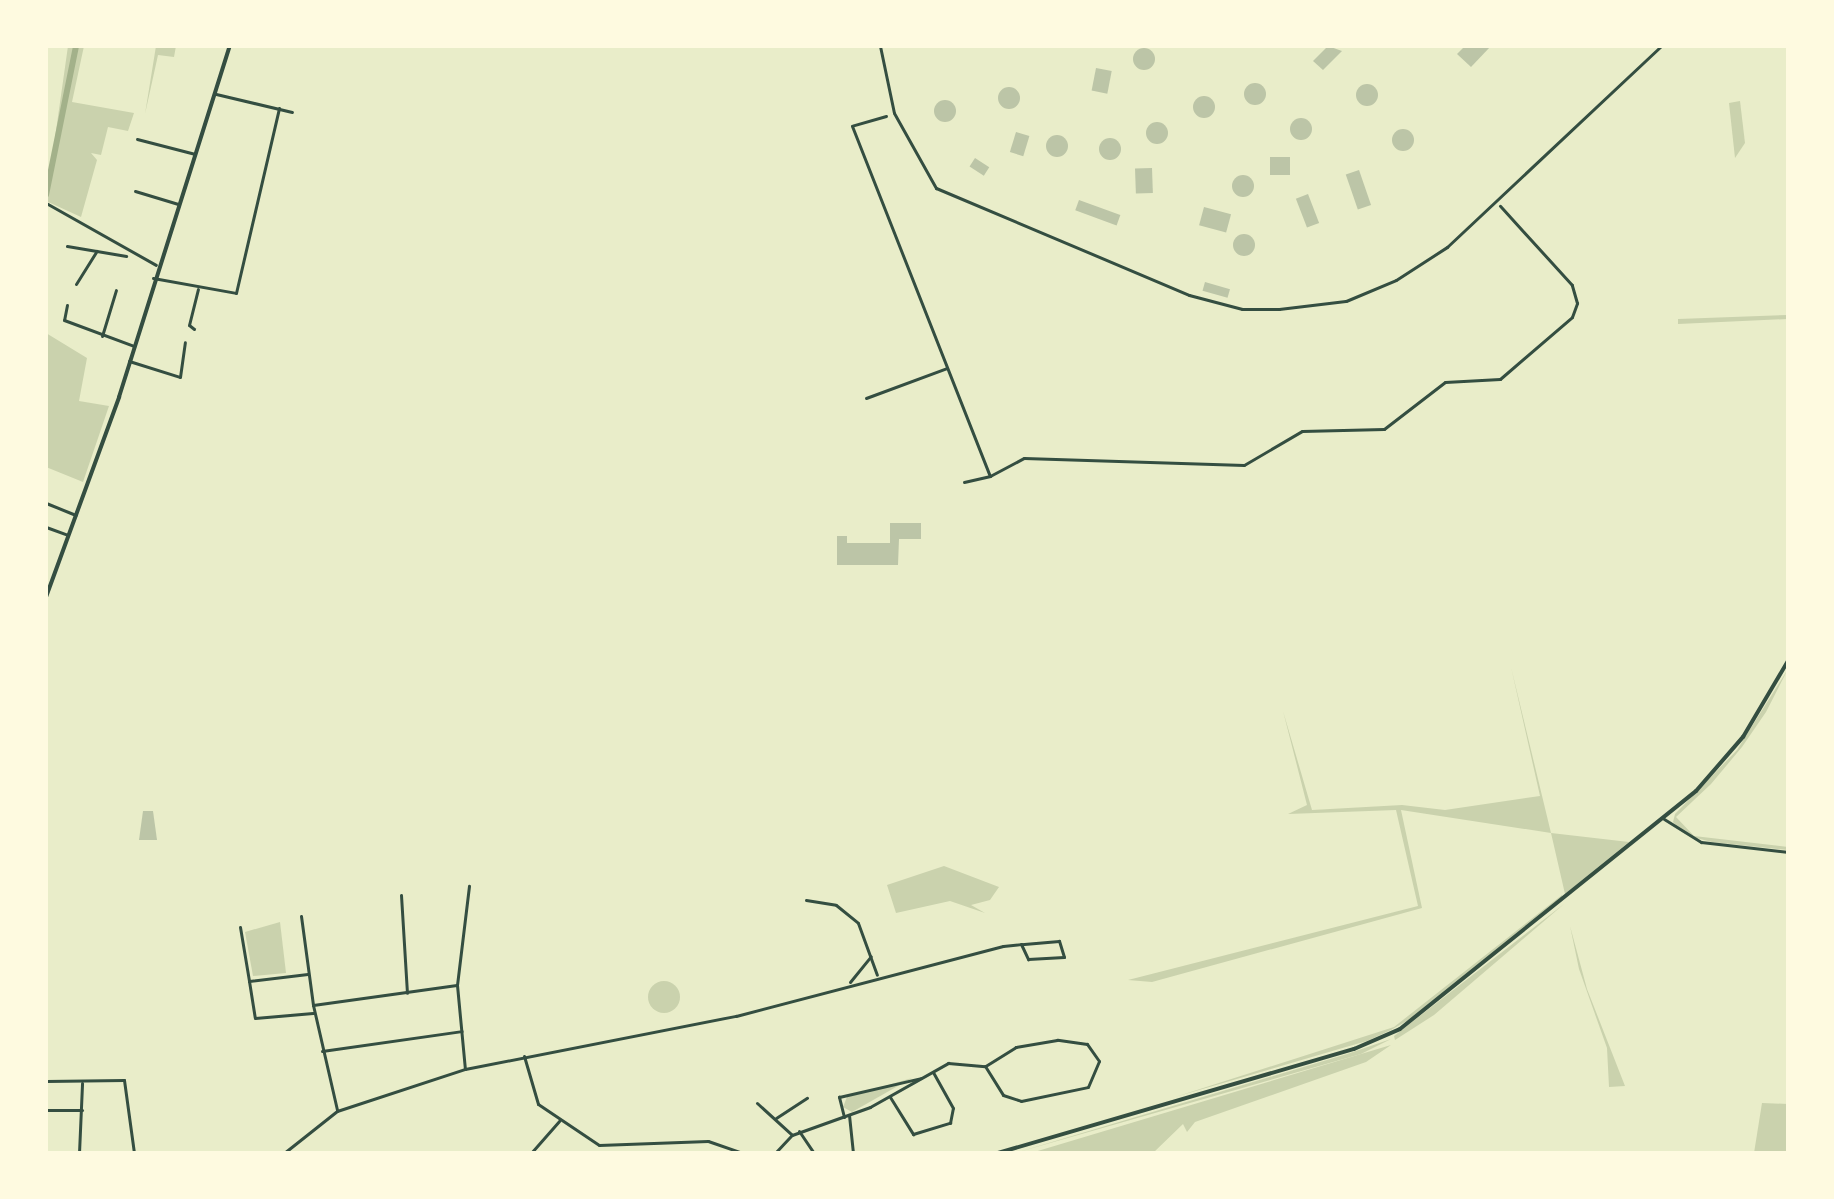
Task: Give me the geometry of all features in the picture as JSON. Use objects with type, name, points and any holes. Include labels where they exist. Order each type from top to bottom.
[{"type":"main road","points":[[46,597],[129,361],[156,265],[230,46]]},
{"type":"main road","points":[[998,1153],[1391,1034],[1664,819],[1743,737],[1788,661]]},
{"type":"street","points":[[880,46],[894,113],[936,188],[1189,295],[1242,309],[1279,309],[1346,301],[1396,280],[1447,247],[1661,46]]},
{"type":"street","points":[[216,94],[292,112]]},
{"type":"street","points":[[153,278],[234,295],[279,108]]},
{"type":"street","points":[[886,116],[852,126],[990,476]]},
{"type":"street","points":[[137,139],[196,154]]},
{"type":"street","points":[[135,191],[178,204]]},
{"type":"street","points":[[48,203],[130,256]]},
{"type":"street","points":[[964,482],[990,476],[1024,458],[1248,464],[1302,431],[1384,429],[1445,382],[1500,379],[1572,317],[1577,303],[1572,285],[1500,206]]},
{"type":"street","points":[[67,246],[130,256],[156,265]]},
{"type":"street","points":[[76,284],[97,251]]},
{"type":"street","points":[[194,329],[189,325],[198,289]]},
{"type":"street","points":[[102,336],[116,290]]},
{"type":"street","points":[[67,305],[64,320],[134,346]]},
{"type":"street","points":[[179,383],[185,342]]},
{"type":"street","points":[[129,361],[180,377]]},
{"type":"street","points":[[866,398],[947,368]]},
{"type":"street","points":[[46,503],[76,515]]},
{"type":"street","points":[[46,527],[68,535]]},
{"type":"street","points":[[1664,819],[1701,842],[1788,852]]},
{"type":"street","points":[[465,1069],[457,985],[469,886]]},
{"type":"street","points":[[401,895],[407,993]]},
{"type":"street","points":[[806,900],[846,910],[871,956],[877,975]]},
{"type":"street","points":[[301,916],[313,1005],[337,1111]]},
{"type":"street","points":[[240,927],[255,1018],[315,1013]]},
{"type":"street","points":[[284,1153],[337,1111],[465,1069],[736,1016],[877,975],[1021,944],[1059,941],[1064,957],[1028,959],[1021,944]]},
{"type":"street","points":[[850,983],[871,956]]},
{"type":"street","points":[[249,981],[308,974]]},
{"type":"street","points":[[313,1005],[457,985]]},
{"type":"street","points":[[322,1051],[462,1031]]},
{"type":"street","points":[[775,1153],[799,1131],[847,1116],[959,1062],[985,1066],[1016,1047],[1057,1040],[1087,1044],[1099,1061],[1088,1087],[1021,1101],[1005,1098],[985,1066]]},
{"type":"street","points":[[524,1056],[538,1104],[599,1145],[708,1141],[741,1153]]},
{"type":"street","points":[[890,1097],[913,1134],[950,1123],[953,1108],[933,1072]]},
{"type":"street","points":[[853,1153],[847,1116],[839,1097],[921,1078]]},
{"type":"street","points":[[46,1081],[124,1080],[134,1153]]},
{"type":"street","points":[[79,1153],[82,1081]]},
{"type":"street","points":[[776,1118],[807,1098]]},
{"type":"street","points":[[757,1103],[792,1135]]},
{"type":"street","points":[[46,1110],[82,1110]]},
{"type":"street","points":[[531,1153],[559,1121]]},
{"type":"street","points":[[799,1131],[814,1153]]},
{"type":"street","points":[[599,1145],[601,1153]]},
{"type":"green space","points":[[68,46],[84,46],[72,102],[134,113],[128,131],[108,127],[101,155],[91,153],[97,160],[81,217],[46,201]]},
{"type":"green space","points":[[156,46],[176,46],[174,57],[158,55],[145,114]]},
{"type":"green space","points":[[1740,101],[1745,143],[1735,158],[1729,103]]},
{"type":"green space","points":[[1788,315],[1788,319],[1678,324],[1678,319]]},
{"type":"green space","points":[[46,333],[87,358],[79,401],[109,406],[83,482],[46,467]]},
{"type":"green space","points":[[1511,667],[1551,833],[1401,810],[1422,908],[1152,982],[1128,980],[1418,906],[1396,810],[1288,814],[1307,805],[1283,711],[1312,810],[1402,805],[1445,810],[1540,796]]},
{"type":"green space","points":[[1788,669],[1766,712],[1742,747],[1711,784],[1676,817],[1694,836],[1788,847],[1788,850],[1712,842],[1692,837],[1682,832],[1673,822],[1675,814],[1737,750]]},
{"type":"green space","points":[[1551,833],[1629,842],[1565,894]]},
{"type":"green space","points":[[944,866],[999,887],[990,900],[971,905],[985,913],[950,901],[896,913],[887,885]]},
{"type":"green space","points":[[1562,895],[1412,1018],[1391,1030],[1367,1041],[1175,1097],[1394,1027]]},
{"type":"green space","points":[[1564,904],[1434,1015],[1395,1040],[1394,1036]]},
{"type":"green space","points":[[280,922],[286,973],[253,976],[245,932]]},
{"type":"green space","points":[[1570,926],[1587,989],[1625,1086],[1609,1087],[1607,1048],[1579,969]]},
{"type":"green space","points":[[664,981],[676,985],[680,997],[676,1009],[664,1013],[652,1009],[648,997],[652,985]]},
{"type":"green space","points":[[1391,1039],[1361,1054],[1015,1153],[1347,1054]]},
{"type":"green space","points":[[1391,1045],[1366,1062],[1195,1122],[1187,1132],[1183,1124],[1153,1153],[1031,1153]]},
{"type":"green space","points":[[912,1078],[852,1112],[843,1107],[847,1097]]},
{"type":"green space","points":[[1762,1103],[1788,1104],[1788,1153],[1754,1153]]},
{"type":"building","points":[[1328,46],[1342,51],[1323,70],[1313,61]]},
{"type":"building","points":[[1465,46],[1491,46],[1471,67],[1457,54]]},
{"type":"building","points":[[1144,48],[1152,51],[1155,59],[1152,67],[1144,70],[1136,67],[1133,59],[1136,51]]},
{"type":"building","points":[[1096,68],[1112,71],[1107,94],[1092,91]]},
{"type":"building","points":[[1255,83],[1263,86],[1266,94],[1263,102],[1255,105],[1247,102],[1244,94],[1247,86]]},
{"type":"building","points":[[1367,84],[1375,87],[1378,95],[1375,103],[1367,106],[1359,103],[1356,95],[1359,87]]},
{"type":"building","points":[[1009,87],[1017,90],[1020,98],[1017,106],[1009,109],[1001,106],[998,98],[1001,90]]},
{"type":"building","points":[[1204,96],[1212,99],[1215,107],[1212,115],[1204,118],[1196,115],[1193,107],[1196,99]]},
{"type":"building","points":[[945,100],[953,103],[956,111],[953,119],[945,122],[937,119],[934,111],[937,103]]},
{"type":"building","points":[[1301,118],[1309,121],[1312,129],[1309,137],[1301,140],[1293,137],[1290,129],[1293,121]]},
{"type":"building","points":[[1157,122],[1165,125],[1168,133],[1165,141],[1157,144],[1149,141],[1146,133],[1149,125]]},
{"type":"building","points":[[1403,129],[1411,132],[1414,140],[1411,148],[1403,151],[1395,148],[1392,140],[1395,132]]},
{"type":"building","points":[[1016,132],[1029,136],[1023,156],[1010,152]]},
{"type":"building","points":[[1057,135],[1065,138],[1068,146],[1065,154],[1057,157],[1049,154],[1046,146],[1049,138]]},
{"type":"building","points":[[1110,138],[1118,141],[1121,149],[1118,157],[1110,160],[1102,157],[1099,149],[1102,141]]},
{"type":"building","points":[[1270,157],[1290,157],[1290,175],[1270,175]]},
{"type":"building","points":[[975,158],[989,167],[984,176],[970,166]]},
{"type":"building","points":[[1152,168],[1153,193],[1136,194],[1135,169]]},
{"type":"building","points":[[1359,170],[1371,205],[1358,210],[1346,175]]},
{"type":"building","points":[[1243,175],[1251,178],[1254,186],[1251,194],[1243,197],[1235,194],[1232,186],[1235,178]]},
{"type":"building","points":[[1308,194],[1319,223],[1307,228],[1296,199]]},
{"type":"building","points":[[1079,200],[1120,215],[1117,225],[1075,210]]},
{"type":"building","points":[[1204,207],[1231,214],[1226,233],[1199,225]]},
{"type":"building","points":[[1244,234],[1255,245],[1244,256],[1233,245]]},
{"type":"building","points":[[1205,282],[1230,289],[1228,298],[1203,291]]},
{"type":"building","points":[[890,523],[921,523],[921,539],[899,539],[898,565],[837,565],[837,536],[847,536],[847,543],[890,543]]},
{"type":"building","points":[[143,811],[153,811],[157,840],[139,840]]},
{"type":"waterway","points":[[46,195],[76,46]]}]
